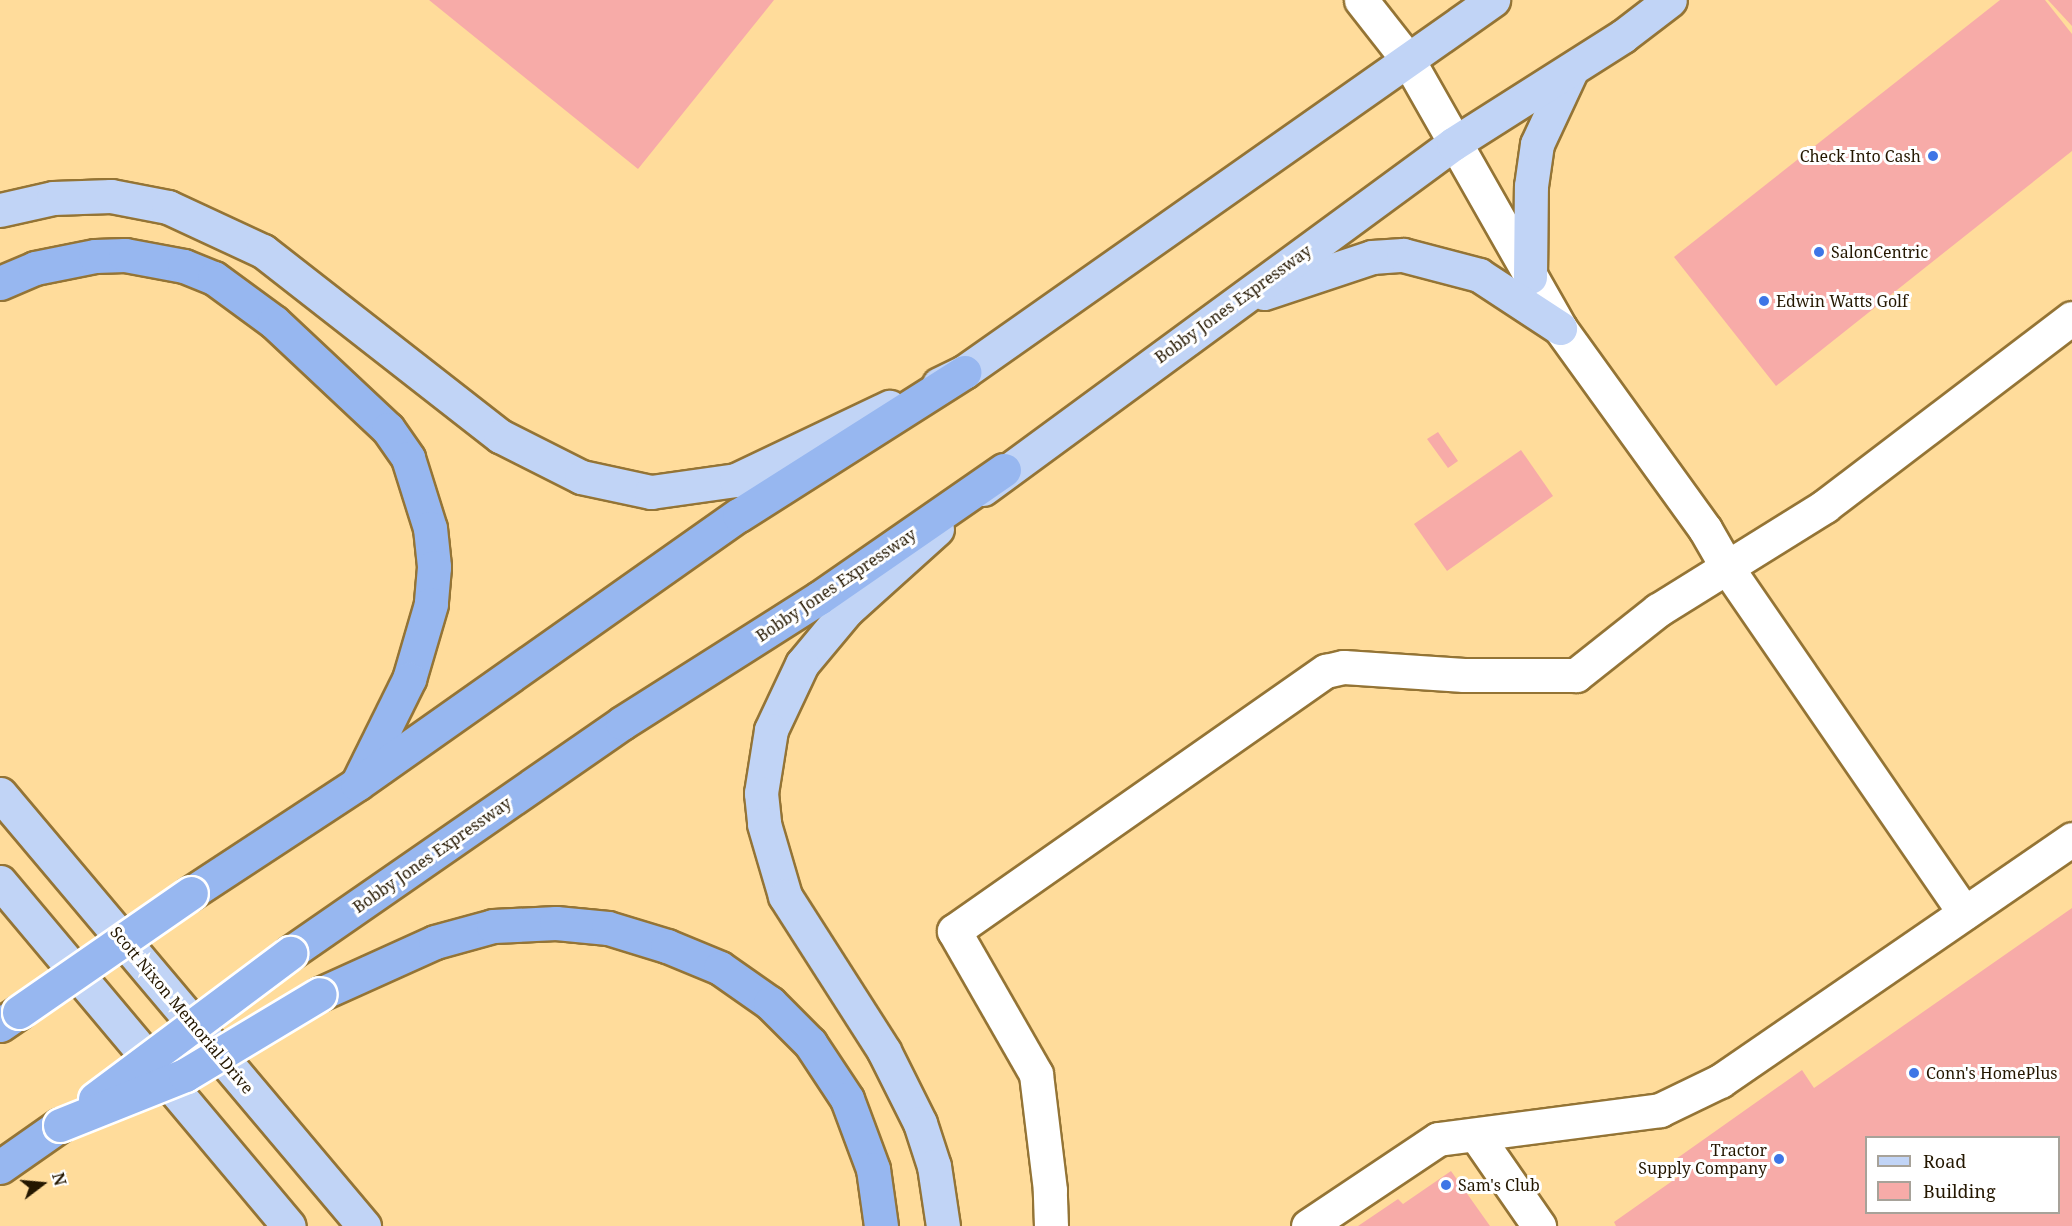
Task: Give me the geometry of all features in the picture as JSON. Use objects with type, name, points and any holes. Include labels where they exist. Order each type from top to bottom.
[{"type":"highway","points":[[0,283],[35,268],[96,256],[125,255],[184,266],[214,278],[274,322],[388,429],[408,458],[427,518],[434,567],[431,604],[409,679],[357,784]]},
{"type":"highway","points":[[9,1019],[191,893],[357,784],[739,515],[964,372]]},
{"type":"highway","name":"Bobby Jones Expressway","points":[[0,1167],[60,1125],[290,953],[622,723],[819,598],[1004,470]]},
{"type":"highway","points":[[60,1125],[185,1075],[320,994],[435,942],[493,926],[556,923],[608,928],[667,946],[729,973],[770,1003],[810,1043],[847,1099],[873,1169],[881,1226]]},
{"type":"main road","points":[[0,210],[53,198],[111,196],[168,207],[263,251],[500,436],[581,477],[651,492],[736,480],[964,372],[1493,0]]},
{"type":"main road","name":"Bobby Jones Expressway","points":[[1004,470],[1453,144],[1571,70],[1670,0]]},
{"type":"main road","points":[[1530,278],[1531,186],[1537,144],[1571,70]]},
{"type":"main road","points":[[0,226],[31,213],[111,196]]},
{"type":"main road","points":[[1234,303],[1372,257],[1403,255],[1479,275],[1560,328]]},
{"type":"main road","points":[[943,1226],[934,1166],[915,1113],[884,1051],[785,896],[764,824],[763,765],[781,704],[823,635],[1004,470]]},
{"type":"main road","name":"Scott Nixon Memorial Drive","points":[[0,794],[364,1226]]},
{"type":"main road","points":[[0,882],[289,1226]]},
{"type":"street","points":[[1362,0],[1408,60],[1453,144],[1560,328],[1706,529],[1728,569],[1964,913]]},
{"type":"street","points":[[1051,1226],[1050,1190],[1036,1074],[954,931],[1326,671],[1344,667],[1464,675],[1576,675],[1658,610],[1728,569],[1825,506],[2072,318]]},
{"type":"street","points":[[1308,1226],[1438,1139],[1660,1110],[1720,1081],[2072,839]]},
{"type":"street","points":[[1476,1135],[1539,1226]]},
{"type":"building","points":[[429,0],[774,0],[638,169]]},
{"type":"building","points":[[2000,0],[2045,0],[2072,34],[2072,151],[1776,386],[1674,257]]},
{"type":"building","points":[[2048,0],[2072,0],[2072,26]]},
{"type":"building","points":[[1438,432],[1458,461],[1448,468],[1427,439]]},
{"type":"building","points":[[1521,450],[1553,496],[1447,571],[1414,524]]},
{"type":"building","points":[[2072,908],[2072,1226],[1616,1226],[1614,1222],[1685,1172],[1676,1159],[1802,1070],[1814,1088]]},
{"type":"building","name":"Sam's Club","points":[[1451,1171],[1490,1226],[1358,1226],[1398,1199],[1403,1204]]},
{"type":"place","name":"Check Into Cash","points":[[1933,156]]},
{"type":"place","name":"SalonCentric","points":[[1819,252]]},
{"type":"place","name":"Edwin Watts Golf","points":[[1764,301]]},
{"type":"place","name":"Conn's HomePlus","points":[[1914,1073]]},
{"type":"place","name":"Tractor Supply Company","points":[[1779,1159]]},
{"type":"place","name":"Sam's Club","points":[[1446,1185]]}]
